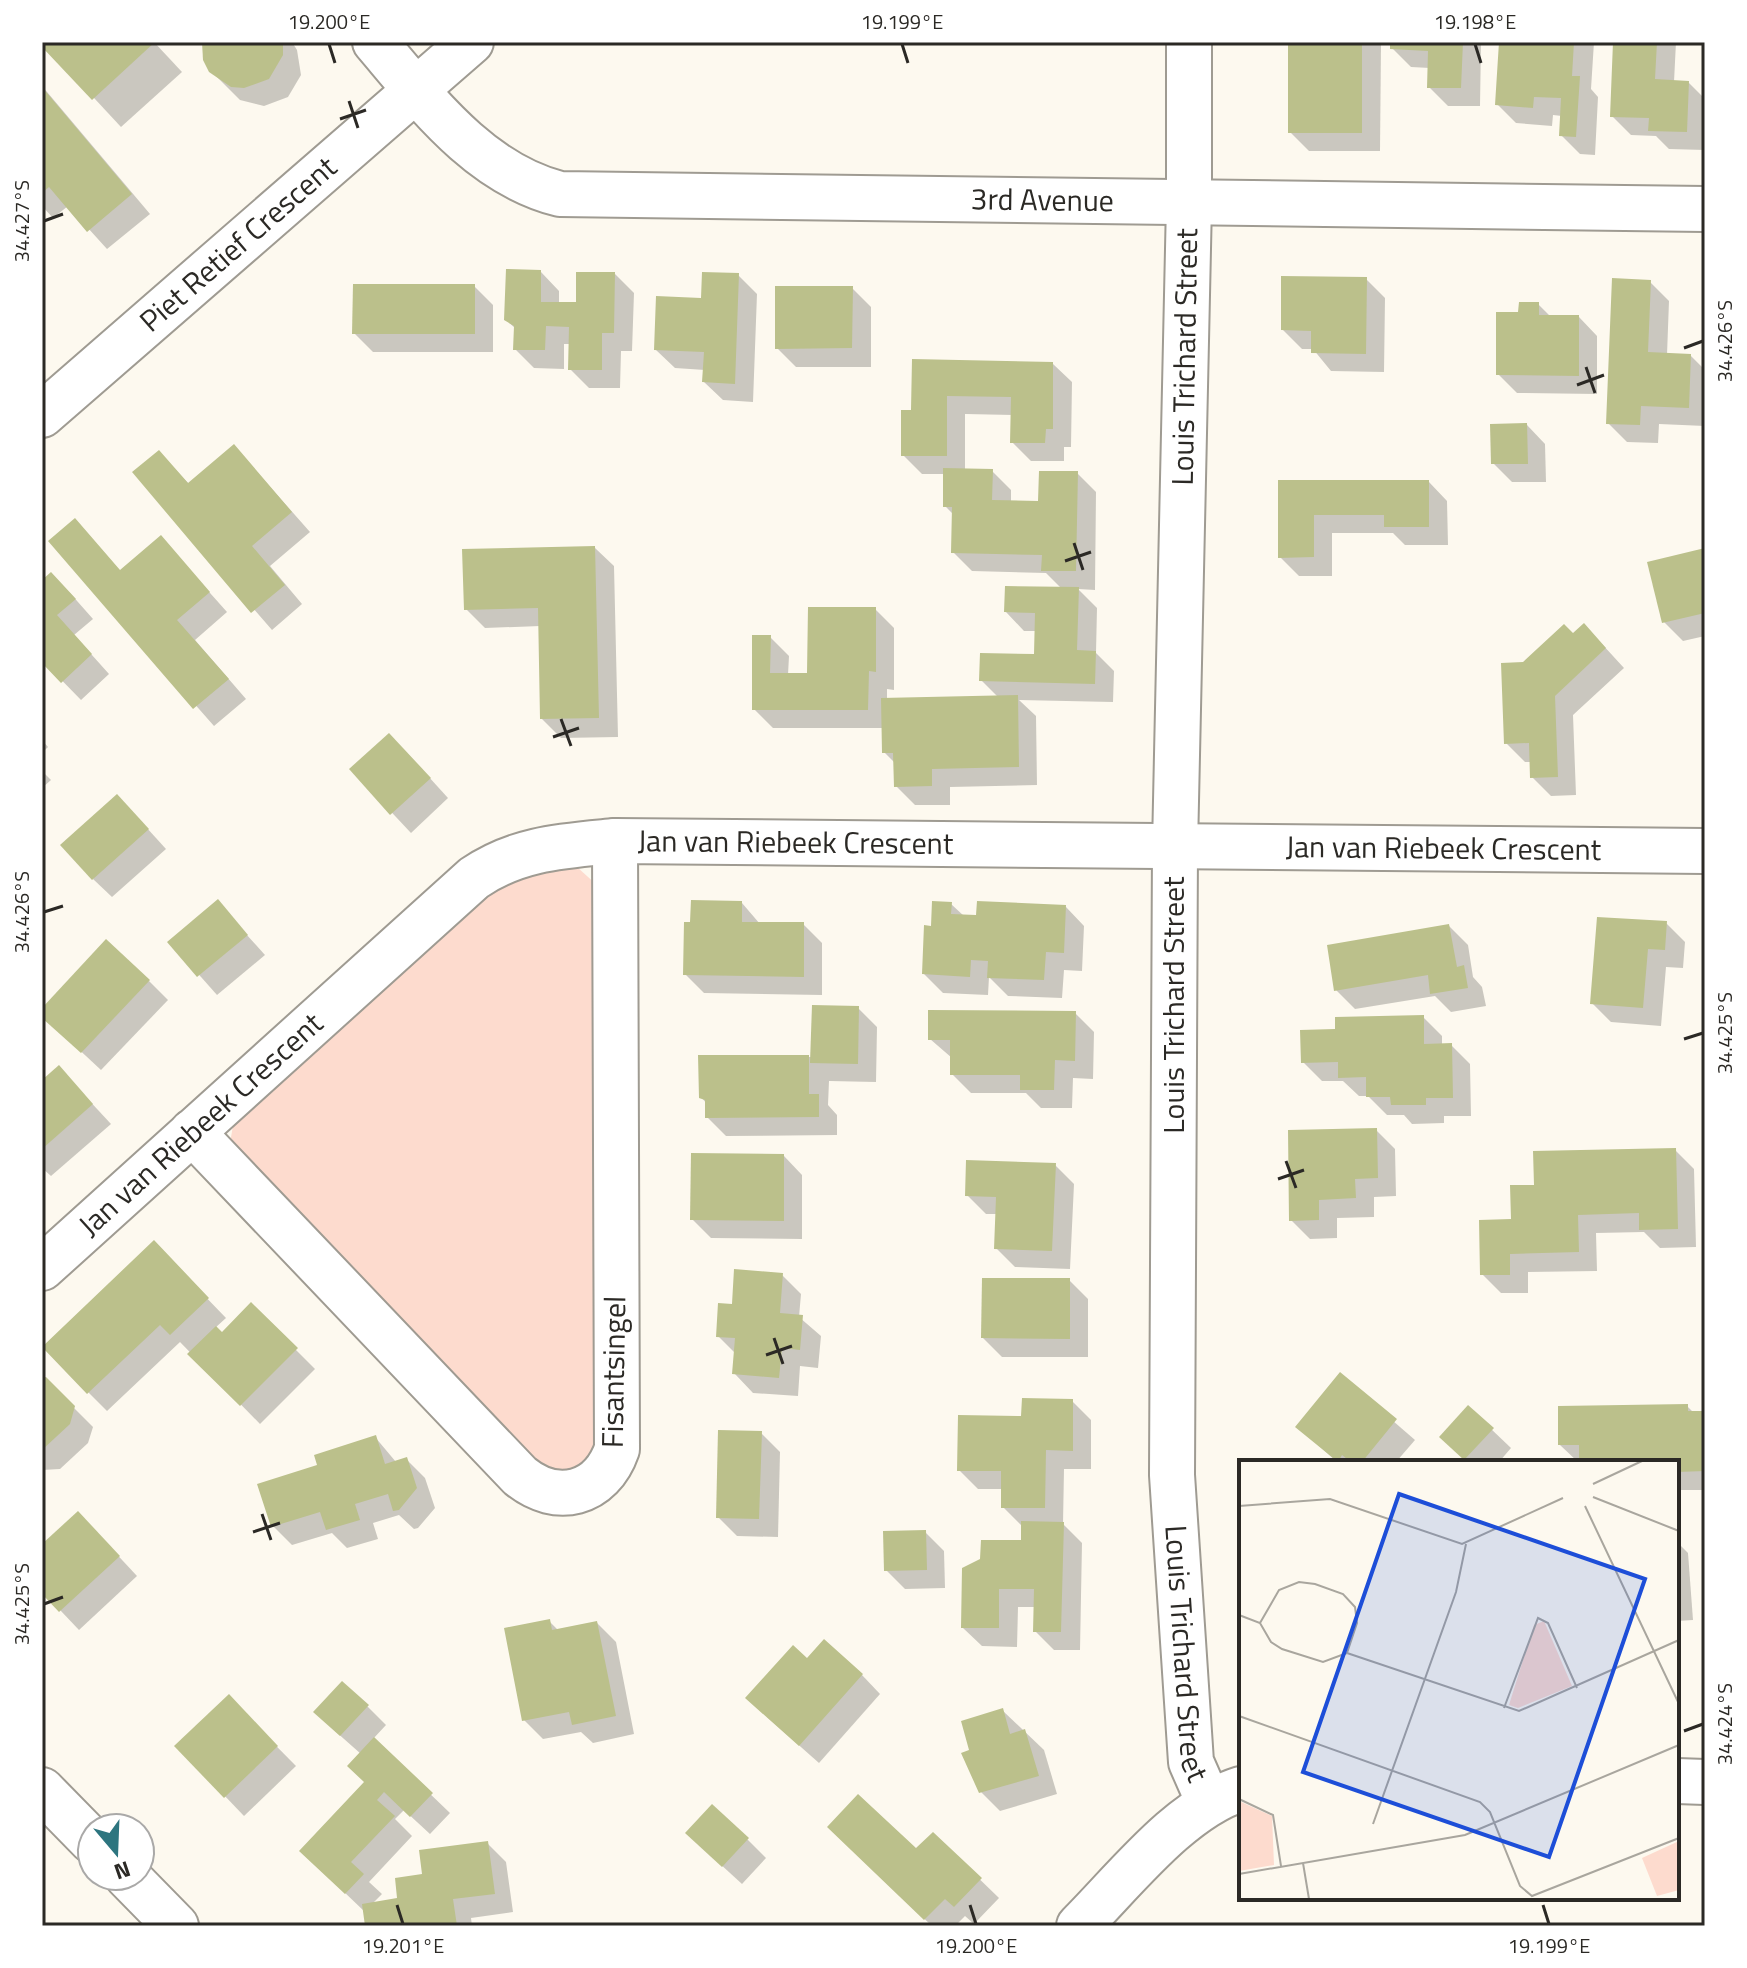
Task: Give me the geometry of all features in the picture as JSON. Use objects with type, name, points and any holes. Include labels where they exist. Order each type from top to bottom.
[{"type":"street","name":"3rd Avenue","points":[[375,42],[490,164],[532,187],[560,194],[1705,209]]},
{"type":"street","name":"Piet Retief Crescent","points":[[42,415],[471,42]]},
{"type":"street","name":"Louis Trichard Street","points":[[1189,42],[1189,203],[1175,847],[1172,1475],[1191,1762],[1225,1796]]},
{"type":"street","name":"Jan van Riebeek Crescent","points":[[42,1268],[474,878],[513,855],[535,849],[615,841],[1705,851]]},
{"type":"street","name":"Fisantsingel","points":[[192,1132],[520,1476],[546,1492],[561,1494],[590,1487],[611,1464],[617,1449],[615,841]]},
{"type":"street","points":[[1679,1781],[1705,1782]]},
{"type":"street","points":[[42,1790],[76,1825]]},
{"type":"street","points":[[1079,1926],[1183,1822],[1225,1796]]},
{"type":"street","points":[[143,1892],[176,1926]]},
{"type":"shaded area","points":[[577,867],[598,886],[598,1461],[548,1480],[230,1143],[234,1120],[473,893],[524,872]]},
{"type":"building","points":[[42,42],[155,42],[92,100],[42,47]]},
{"type":"building","points":[[202,42],[283,42],[283,55],[269,79],[244,88],[231,87],[209,72],[203,60]]},
{"type":"building","points":[[1288,42],[1362,42],[1362,133],[1288,133]]},
{"type":"building","points":[[1390,42],[1463,42],[1461,88],[1427,88],[1428,51],[1390,49]]},
{"type":"building","points":[[1499,42],[1574,42],[1572,76],[1580,76],[1576,137],[1559,136],[1561,98],[1534,97],[1533,108],[1495,105]]},
{"type":"building","points":[[1613,42],[1657,42],[1655,79],[1689,81],[1687,132],[1648,131],[1649,118],[1610,117]]},
{"type":"building","points":[[42,87],[132,194],[87,232],[49,187],[42,193]]},
{"type":"building","points":[[506,269],[541,270],[541,302],[576,302],[576,272],[615,272],[614,333],[602,333],[602,370],[568,370],[569,327],[546,326],[545,350],[513,350],[514,326],[504,320]]},
{"type":"building","points":[[702,272],[739,273],[735,384],[702,382],[704,352],[654,350],[656,296],[701,298]]},
{"type":"building","points":[[1281,276],[1367,277],[1366,354],[1311,353],[1311,331],[1281,330]]},
{"type":"building","points":[[1612,278],[1651,280],[1648,352],[1691,354],[1689,408],[1641,406],[1640,425],[1606,424]]},
{"type":"building","points":[[353,284],[475,284],[475,334],[352,334]]},
{"type":"building","points":[[775,286],[853,286],[852,348],[775,349]]},
{"type":"building","points":[[1519,302],[1539,302],[1539,315],[1579,315],[1579,376],[1496,375],[1496,312],[1518,312]]},
{"type":"building","points":[[912,359],[1053,362],[1053,429],[1046,429],[1045,443],[1010,443],[1011,397],[947,396],[947,456],[901,456],[901,410],[911,410]]},
{"type":"building","points":[[1527,423],[1528,464],[1491,464],[1490,424]]},
{"type":"building","points":[[234,444],[292,512],[252,546],[285,585],[251,613],[132,472],[159,450],[188,483]]},
{"type":"building","points":[[943,468],[993,469],[992,500],[1038,501],[1039,471],[1078,471],[1076,571],[1041,571],[1042,555],[951,553],[952,507],[943,507]]},
{"type":"building","points":[[1278,480],[1429,480],[1429,527],[1384,527],[1384,515],[1314,515],[1314,557],[1278,558]]},
{"type":"building","points":[[75,518],[120,570],[161,535],[210,592],[177,620],[229,679],[193,709],[48,541]]},
{"type":"building","points":[[595,546],[599,718],[540,719],[538,608],[464,610],[462,549]]},
{"type":"building","points":[[1705,548],[1705,613],[1662,623],[1647,562]]},
{"type":"building","points":[[51,572],[76,599],[57,615],[92,654],[61,683],[42,663],[42,580]]},
{"type":"building","points":[[1005,586],[1079,587],[1077,650],[1096,651],[1095,684],[979,681],[980,653],[1034,654],[1035,613],[1004,612]]},
{"type":"building","points":[[808,607],[876,607],[876,672],[869,671],[868,710],[752,710],[752,635],[771,635],[770,673],[807,673]]},
{"type":"building","points":[[1584,623],[1606,648],[1555,696],[1558,777],[1530,778],[1529,743],[1504,744],[1501,663],[1523,662],[1564,624],[1573,633]]},
{"type":"building","points":[[1018,695],[1019,767],[932,769],[932,786],[894,787],[893,753],[882,753],[881,698]]},
{"type":"building","points":[[389,733],[431,778],[390,815],[349,769]]},
{"type":"building","points":[[117,794],[149,829],[92,880],[60,845]]},
{"type":"building","points":[[218,899],[248,935],[197,977],[167,942]]},
{"type":"building","points":[[691,900],[742,901],[742,922],[804,922],[804,977],[683,975],[684,922],[690,922]]},
{"type":"building","points":[[932,901],[952,902],[951,914],[976,915],[977,901],[1066,905],[1064,953],[1046,952],[1044,980],[987,978],[988,961],[971,960],[970,977],[922,974],[924,925],[931,926]]},
{"type":"building","points":[[1597,917],[1667,921],[1665,950],[1648,949],[1643,1008],[1590,1004]]},
{"type":"building","points":[[1449,924],[1457,967],[1464,965],[1468,988],[1430,994],[1428,975],[1334,991],[1327,945]]},
{"type":"building","points":[[106,939],[150,980],[81,1053],[42,1018],[42,1008]]},
{"type":"building","points":[[812,1005],[859,1006],[858,1064],[810,1063]]},
{"type":"building","points":[[928,1010],[1076,1011],[1075,1061],[1055,1060],[1054,1090],[1020,1090],[1020,1075],[950,1075],[950,1040],[928,1040]]},
{"type":"building","points":[[1424,1015],[1424,1044],[1452,1043],[1453,1098],[1426,1098],[1426,1105],[1391,1105],[1390,1097],[1366,1097],[1366,1077],[1338,1078],[1338,1062],[1301,1063],[1300,1030],[1335,1029],[1335,1017]]},
{"type":"building","points":[[698,1055],[809,1055],[809,1094],[819,1094],[819,1117],[705,1118],[705,1100],[699,1098]]},
{"type":"building","points":[[59,1065],[93,1104],[42,1149],[42,1080]]},
{"type":"building","points":[[1377,1128],[1378,1178],[1355,1179],[1356,1198],[1319,1200],[1319,1220],[1289,1221],[1288,1130]]},
{"type":"building","points":[[1676,1148],[1678,1229],[1639,1230],[1639,1213],[1578,1215],[1579,1252],[1510,1254],[1510,1275],[1480,1275],[1479,1220],[1511,1219],[1510,1185],[1534,1185],[1533,1151]]},
{"type":"building","points":[[691,1153],[784,1154],[784,1221],[690,1220]]},
{"type":"building","points":[[966,1160],[1056,1163],[1052,1251],[994,1249],[996,1197],[965,1196]]},
{"type":"building","points":[[154,1240],[209,1298],[170,1335],[160,1325],[87,1394],[42,1347]]},
{"type":"building","points":[[734,1269],[783,1273],[780,1313],[803,1315],[800,1350],[782,1348],[779,1378],[732,1374],[735,1338],[716,1337],[718,1303],[732,1304]]},
{"type":"building","points":[[982,1278],[1070,1278],[1070,1339],[981,1338]]},
{"type":"building","points":[[251,1302],[298,1348],[240,1406],[187,1354],[216,1326],[222,1332]]},
{"type":"building","points":[[1340,1372],[1397,1419],[1364,1460],[1348,1460],[1342,1455],[1336,1460],[1295,1427]]},
{"type":"building","points":[[46,1377],[75,1406],[70,1424],[42,1450],[42,1378]]},
{"type":"building","points":[[1022,1398],[1073,1399],[1073,1451],[1046,1450],[1045,1508],[1001,1508],[1001,1471],[957,1471],[958,1415],[1021,1416]]},
{"type":"building","points":[[1688,1404],[1688,1411],[1705,1411],[1705,1471],[1679,1472],[1679,1460],[1579,1460],[1579,1445],[1558,1445],[1558,1406]]},
{"type":"building","points":[[1468,1405],[1494,1428],[1464,1460],[1439,1437]]},
{"type":"building","points":[[718,1430],[762,1431],[759,1519],[716,1518]]},
{"type":"building","points":[[376,1435],[385,1464],[407,1457],[417,1488],[399,1510],[393,1511],[388,1494],[355,1504],[360,1520],[326,1530],[320,1512],[271,1527],[257,1484],[317,1465],[314,1455]]},
{"type":"building","points":[[78,1511],[120,1556],[59,1612],[42,1594],[42,1544]]},
{"type":"building","points":[[1021,1521],[1064,1522],[1061,1632],[1033,1632],[1034,1589],[999,1589],[999,1628],[961,1628],[962,1568],[980,1559],[981,1540],[1021,1540]]},
{"type":"building","points":[[926,1530],[927,1570],[884,1571],[883,1531]]},
{"type":"building","points":[[550,1619],[552,1630],[597,1621],[616,1716],[572,1725],[569,1712],[522,1721],[504,1628]]},
{"type":"building","points":[[824,1639],[863,1674],[799,1746],[745,1698],[793,1645],[807,1658]]},
{"type":"building","points":[[342,1681],[369,1705],[340,1736],[313,1712]]},
{"type":"building","points":[[229,1694],[278,1746],[224,1798],[174,1746]]},
{"type":"building","points":[[1003,1708],[1010,1734],[1025,1729],[1039,1776],[979,1793],[961,1753],[969,1750],[961,1721]]},
{"type":"building","points":[[374,1737],[433,1793],[410,1817],[384,1792],[377,1800],[395,1816],[351,1862],[364,1874],[345,1894],[299,1851],[364,1782],[347,1766]]},
{"type":"building","points":[[858,1794],[916,1848],[933,1832],[982,1878],[954,1907],[945,1899],[924,1920],[827,1827]]},
{"type":"building","points":[[712,1804],[749,1838],[722,1867],[685,1833]]},
{"type":"building","points":[[488,1841],[495,1894],[453,1899],[457,1926],[365,1926],[362,1904],[397,1898],[395,1878],[422,1874],[419,1850]]}]
